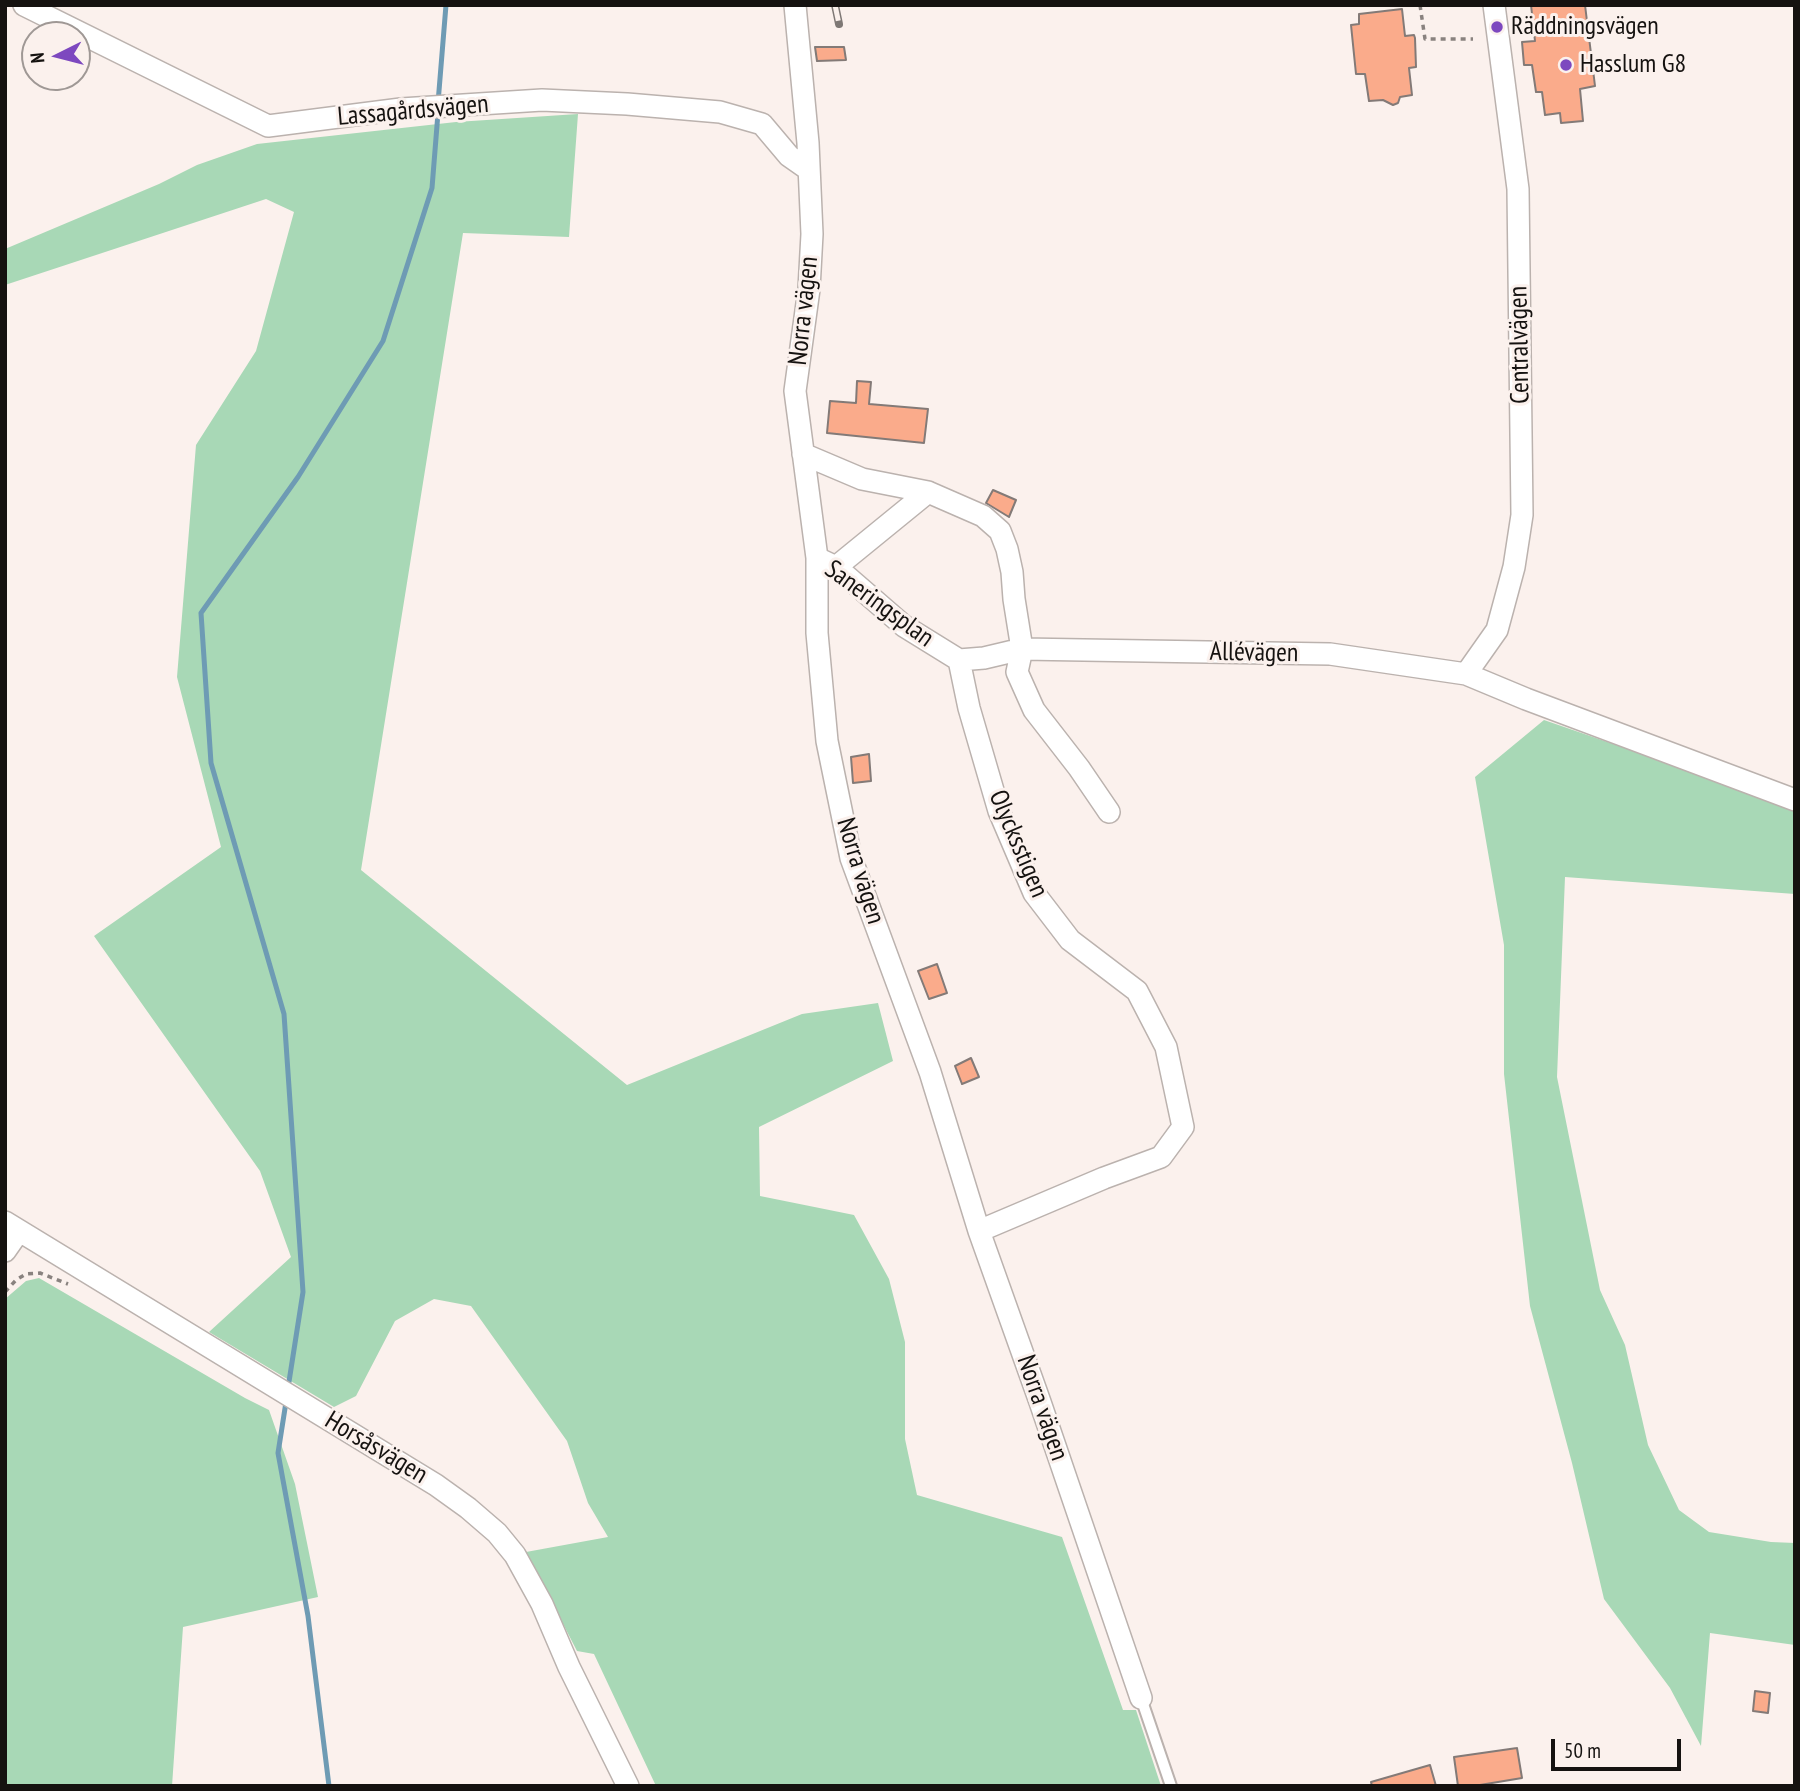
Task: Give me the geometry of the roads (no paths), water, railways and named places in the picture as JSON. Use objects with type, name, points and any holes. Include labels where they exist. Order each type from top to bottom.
[{"type":"street","name":"Lassagårdsvägen","points":[[24,5],[268,126],[401,109],[542,100],[627,104],[720,112],[762,124],[789,156],[809,170]]},
{"type":"street","name":"Norra vägen","points":[[795,5],[812,234],[810,275],[795,391],[817,558],[817,633],[827,741],[851,858],[930,1072],[979,1231],[1141,1699]]},
{"type":"street","name":"Centralvägen","points":[[1466,674],[1497,630],[1514,567],[1522,515],[1518,189],[1494,5]]},
{"type":"street","points":[[803,454],[862,479],[928,492],[983,516],[1000,531],[1012,572],[1022,649],[1017,672],[1034,709],[1109,812]]},
{"type":"street","points":[[836,567],[928,492]]},
{"type":"street","name":"Saneringsplan","points":[[817,558],[836,567],[904,626],[958,660],[984,658],[1022,649]]},
{"type":"street","name":"Allévägen","points":[[1022,649],[1330,654],[1466,674],[1538,704],[1795,800]]},
{"type":"street","name":"Olycksstigen","points":[[958,660],[999,811],[1034,893],[1070,940],[1137,991],[1166,1047],[1184,1127],[1161,1157],[979,1231]]},
{"type":"street","points":[[5,1251],[12,1226]]},
{"type":"street","name":"Horsåsvägen","points":[[12,1226],[436,1485],[497,1533],[515,1555],[542,1604],[569,1667],[628,1786]]},
{"type":"lane","points":[[1141,1699],[1171,1786]]},
{"type":"waterway","points":[[438,103],[446,5]]},
{"type":"waterway","points":[[288,1388],[303,1292],[284,1014],[211,763],[201,613],[298,477],[383,341],[432,188],[438,113]]},
{"type":"waterway","points":[[286,1402],[278,1453],[308,1616],[329,1786]]},
{"type":"railway","points":[[835,5],[839,24]]},
{"type":"place","name":"Räddningsvägen","points":[[1497,27]]},
{"type":"place","name":"Hasslum G8","points":[[1566,65]]}]
